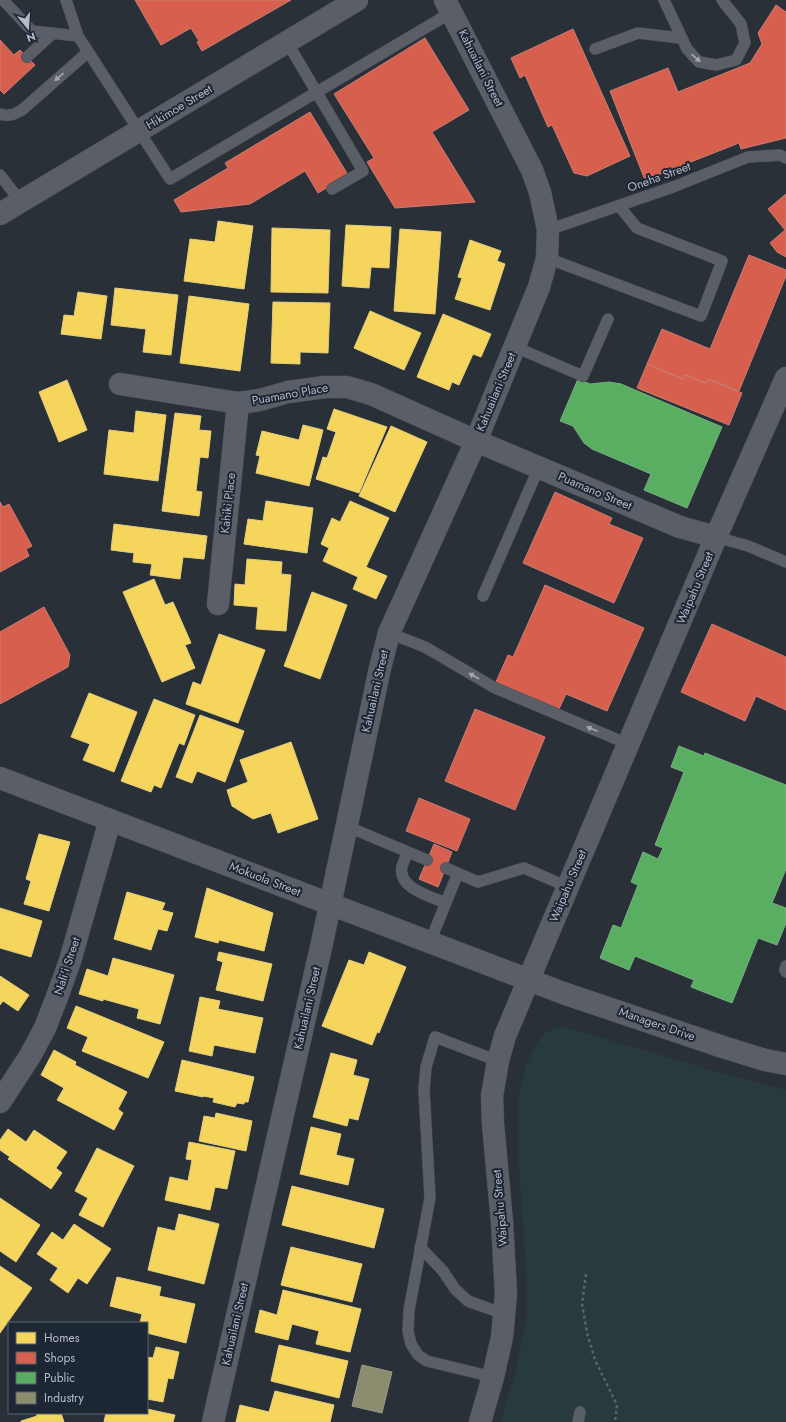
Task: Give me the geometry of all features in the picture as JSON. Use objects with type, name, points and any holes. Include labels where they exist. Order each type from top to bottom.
[{"type":"street","name":"Hikimoe Street","points":[[0,214],[357,0]]},
{"type":"street","name":"Kahuailani Street","points":[[213,1422],[330,904],[380,668],[389,633],[476,441],[539,287],[547,258],[548,230],[540,192],[532,170],[449,6]]},
{"type":"street","name":"Waipahu Street","points":[[480,1422],[493,1377],[502,1337],[506,1294],[492,1096],[498,1061],[505,1036],[716,537],[786,378]]},
{"type":"street","name":"Puamano Place","points":[[120,384],[238,403],[260,400],[288,392],[325,386],[347,387],[371,394],[476,441]]},
{"type":"street","name":"Kahiki Place","points":[[218,604],[238,403]]},
{"type":"street","name":"Puamano Street","points":[[476,441],[680,527],[716,537]]},
{"type":"street","name":"Mokuola Street","points":[[0,778],[529,980]]},
{"type":"street","name":"Nali'i Street","points":[[0,1102],[30,1056],[45,1028],[70,961],[110,820]]},
{"type":"street","name":"Managers Drive","points":[[529,980],[723,1047],[765,1060],[786,1064]]},
{"type":"lane","points":[[3,0],[32,31],[78,36]]},
{"type":"lane","points":[[66,0],[78,36],[170,179],[317,92],[449,6]]},
{"type":"lane","points":[[664,0],[680,38],[687,49],[699,62],[716,65],[736,60],[745,43],[741,24],[722,0]]},
{"type":"lane","points":[[27,57],[53,33]]},
{"type":"lane","points":[[595,49],[638,33],[680,38]]},
{"type":"lane","points":[[287,42],[363,171],[332,189]]},
{"type":"lane","points":[[0,114],[4,116],[13,115],[22,110],[88,52]]},
{"type":"lane","name":"Oneha Street","points":[[548,230],[673,187],[748,157],[783,156]]},
{"type":"lane","points":[[0,175],[21,202]]},
{"type":"lane","points":[[547,258],[701,316],[722,261],[637,228],[619,206]]},
{"type":"lane","points":[[514,347],[584,376],[608,319]]},
{"type":"lane","points":[[483,596],[539,467]]},
{"type":"lane","points":[[716,537],[748,546],[786,562]]},
{"type":"lane","points":[[389,633],[425,647],[495,688],[628,744]]},
{"type":"lane","points":[[346,826],[427,860]]},
{"type":"lane","points":[[408,852],[401,868],[402,875],[406,883],[412,888],[446,903]]},
{"type":"lane","points":[[446,868],[478,882],[524,868],[568,887]]},
{"type":"lane","points":[[430,942],[458,874]]},
{"type":"lane","points":[[786,966],[786,972]]},
{"type":"lane","points":[[493,1377],[427,1361],[418,1355],[411,1344],[408,1331],[409,1310],[430,1198],[424,1090],[426,1067],[435,1037],[498,1061]]},
{"type":"lane","points":[[420,1247],[443,1271],[455,1289],[468,1302],[504,1314]]},
{"type":"path","points":[[586,1274],[582,1304],[587,1333],[595,1360],[617,1405],[615,1422]]},
{"type":"green space","points":[[561,1026],[725,1074],[786,1090],[786,1422],[501,1422],[515,1374],[527,1317],[526,1268],[519,1166],[519,1099],[525,1067],[538,1041],[546,1032]]},
{"type":"building: Homes","points":[[218,221],[253,226],[244,289],[184,281],[190,239],[215,242]]},
{"type":"building: Homes","points":[[346,225],[391,227],[389,268],[371,267],[369,288],[342,286]]},
{"type":"building: Homes","points":[[272,228],[330,230],[328,293],[271,292]]},
{"type":"building: Homes","points":[[400,229],[441,232],[435,314],[394,311]]},
{"type":"building: Homes","points":[[470,240],[501,251],[497,261],[505,264],[490,310],[455,299],[462,278],[458,277]]},
{"type":"building: Homes","points":[[115,288],[178,295],[171,355],[143,352],[146,329],[111,325]]},
{"type":"building: Homes","points":[[78,292],[107,296],[101,339],[61,334],[64,315],[74,316]]},
{"type":"building: Homes","points":[[189,296],[249,304],[240,371],[180,363]]},
{"type":"building: Homes","points":[[273,302],[330,303],[328,353],[300,352],[300,364],[271,363]]},
{"type":"building: Homes","points":[[370,311],[421,333],[404,370],[354,348]]},
{"type":"building: Homes","points":[[443,314],[491,334],[481,357],[473,354],[459,385],[452,382],[449,390],[417,377]]},
{"type":"building: Homes","points":[[67,380],[87,430],[59,442],[39,392]]},
{"type":"building: Homes","points":[[334,409],[387,427],[359,493],[316,479],[323,457],[327,458],[336,432],[327,429]]},
{"type":"building: Homes","points":[[136,411],[166,415],[158,481],[104,474],[109,430],[134,433]]},
{"type":"building: Homes","points":[[175,413],[201,416],[199,430],[211,431],[208,458],[200,457],[196,491],[202,492],[199,516],[162,511]]},
{"type":"building: Homes","points":[[303,425],[323,430],[309,486],[256,473],[260,456],[256,455],[262,431],[299,440]]},
{"type":"building: Homes","points":[[391,426],[427,442],[395,512],[359,496]]},
{"type":"building: Homes","points":[[266,501],[313,508],[307,553],[244,544],[248,519],[263,521]]},
{"type":"building: Homes","points":[[350,501],[389,518],[366,567],[387,576],[376,599],[353,589],[358,577],[323,561],[329,548],[321,544],[332,518],[340,522]]},
{"type":"building: Homes","points":[[114,524],[207,536],[204,559],[183,557],[180,579],[150,575],[152,564],[133,562],[134,553],[111,550]]},
{"type":"building: Homes","points":[[247,559],[282,562],[281,574],[291,575],[286,631],[256,629],[258,607],[234,605],[235,584],[245,585]]},
{"type":"building: Homes","points":[[154,579],[165,605],[173,602],[191,643],[185,645],[195,668],[162,682],[123,592]]},
{"type":"building: Homes","points":[[312,592],[347,605],[320,679],[284,666]]},
{"type":"building: Homes","points":[[219,634],[265,650],[238,723],[186,704],[193,682],[201,685]]},
{"type":"building: Homes","points":[[89,693],[137,712],[114,772],[83,760],[90,744],[71,737]]},
{"type":"building: Homes","points":[[154,699],[195,715],[184,745],[179,743],[161,788],[154,785],[151,792],[121,781]]},
{"type":"building: Homes","points":[[200,715],[244,731],[225,782],[197,771],[192,783],[176,777]]},
{"type":"building: Homes","points":[[291,742],[318,819],[278,833],[271,813],[253,819],[232,806],[227,790],[248,782],[240,760]]},
{"type":"building: Homes","points":[[39,834],[70,842],[49,911],[24,904],[31,881],[26,879]]},
{"type":"building: Homes","points":[[207,888],[273,913],[264,951],[219,940],[218,943],[195,937]]},
{"type":"building: Homes","points":[[127,892],[165,903],[162,910],[173,913],[167,931],[158,929],[151,950],[114,939]]},
{"type":"building: Homes","points":[[0,908],[42,921],[31,957],[0,948]]},
{"type":"building: Homes","points":[[219,952],[272,964],[263,1001],[216,990],[223,962],[217,960]]},
{"type":"building: Homes","points":[[369,952],[406,967],[379,1033],[377,1032],[372,1045],[322,1026],[349,960],[364,965]]},
{"type":"building: Homes","points":[[113,958],[174,975],[160,1024],[137,1018],[139,1009],[79,994],[87,969],[108,976]]},
{"type":"building: Homes","points":[[0,976],[29,995],[18,1011],[3,1001],[0,1005]]},
{"type":"building: Homes","points":[[200,997],[220,1001],[218,1009],[263,1018],[255,1053],[214,1045],[212,1056],[189,1051]]},
{"type":"building: Homes","points":[[76,1006],[164,1042],[148,1078],[82,1051],[88,1037],[67,1028]]},
{"type":"building: Homes","points":[[54,1050],[76,1062],[75,1065],[127,1092],[118,1109],[123,1113],[114,1130],[57,1100],[64,1088],[41,1075]]},
{"type":"building: Homes","points":[[331,1053],[357,1060],[353,1075],[369,1079],[358,1120],[349,1118],[347,1126],[313,1117]]},
{"type":"building: Homes","points":[[182,1060],[254,1077],[248,1102],[244,1102],[244,1104],[237,1103],[235,1107],[213,1102],[214,1098],[175,1091]]},
{"type":"building: Homes","points":[[216,1113],[252,1121],[246,1151],[199,1141],[204,1116],[215,1118]]},
{"type":"building: Homes","points":[[311,1127],[341,1134],[336,1155],[354,1159],[348,1185],[300,1174]]},
{"type":"building: Homes","points":[[8,1129],[26,1142],[34,1130],[67,1152],[56,1168],[62,1173],[51,1189],[8,1159],[10,1157],[0,1150],[0,1140]]},
{"type":"building: Homes","points":[[189,1142],[235,1151],[227,1189],[215,1187],[210,1210],[165,1200],[170,1177],[188,1181],[192,1160],[186,1159]]},
{"type":"building: Homes","points":[[97,1148],[134,1166],[103,1227],[79,1215],[88,1198],[75,1191]]},
{"type":"building: Homes","points":[[292,1186],[384,1209],[374,1248],[282,1225]]},
{"type":"building: Homes","points":[[0,1198],[40,1225],[16,1262],[0,1251]]},
{"type":"building: Homes","points":[[179,1214],[219,1224],[204,1284],[148,1270],[158,1227],[175,1231]]},
{"type":"building: Homes","points":[[74,1224],[111,1249],[87,1284],[78,1278],[68,1293],[50,1280],[58,1268],[37,1254],[52,1232],[63,1240]]},
{"type":"building: Homes","points":[[291,1247],[362,1264],[352,1302],[281,1285]]},
{"type":"building: Homes","points":[[0,1266],[32,1288],[0,1333]]},
{"type":"building: Homes","points":[[117,1277],[161,1287],[159,1296],[195,1304],[186,1343],[148,1333],[148,1322],[140,1322],[142,1314],[110,1306]]},
{"type":"building: Homes","points":[[283,1290],[361,1309],[350,1352],[316,1344],[319,1331],[292,1324],[288,1340],[255,1332],[260,1310],[277,1315]]},
{"type":"building: Homes","points":[[279,1345],[348,1361],[339,1398],[271,1381]]},
{"type":"building: Homes","points":[[156,1347],[179,1352],[173,1379],[168,1378],[163,1402],[148,1399],[148,1357],[153,1358]]},
{"type":"building: Homes","points":[[275,1391],[334,1405],[330,1422],[236,1422],[240,1405],[269,1412]]},
{"type":"building: Homes","points":[[148,1409],[175,1415],[173,1422],[104,1422],[106,1414],[148,1414]]},
{"type":"building: Homes","points":[[36,1414],[61,1414],[64,1422],[21,1422],[37,1416]]},
{"type":"building: Shops","points":[[135,0],[291,0],[202,51],[197,42],[199,41],[191,28],[161,45]]},
{"type":"building: Shops","points":[[776,5],[786,12],[786,138],[741,149],[739,143],[645,180],[610,91],[668,68],[678,92],[750,63],[762,44],[758,33]]},
{"type":"building: Shops","points":[[573,29],[630,156],[587,176],[574,173],[552,125],[548,127],[525,75],[520,78],[511,58]]},
{"type":"building: Shops","points":[[425,38],[469,110],[432,132],[475,202],[395,208],[367,162],[374,158],[334,94]]},
{"type":"building: Shops","points":[[0,40],[14,55],[20,50],[35,65],[4,94],[0,90]]},
{"type":"building: Shops","points":[[310,112],[348,175],[318,193],[305,171],[250,204],[181,212],[174,200],[228,168],[225,163]]},
{"type":"building: Shops","points":[[786,194],[786,257],[777,252],[770,243],[785,230],[768,209]]},
{"type":"building: Shops","points":[[749,255],[786,270],[786,276],[739,391],[708,379],[706,383],[685,375],[683,379],[647,364],[662,329],[710,349]]},
{"type":"building: Shops","points":[[647,364],[683,379],[685,375],[706,383],[708,379],[742,393],[729,425],[637,388]]},
{"type":"building: Shops","points":[[555,492],[612,518],[609,524],[643,538],[614,603],[523,563]]},
{"type":"building: Shops","points":[[0,502],[3,507],[9,504],[32,546],[26,549],[29,556],[0,572]]},
{"type":"building: Shops","points":[[545,585],[644,628],[607,711],[566,694],[558,711],[495,684],[508,655],[513,657]]},
{"type":"building: Shops","points":[[44,607],[70,655],[68,667],[0,704],[0,632]]},
{"type":"building: Shops","points":[[712,624],[786,657],[786,710],[756,696],[745,721],[681,692]]},
{"type":"building: Shops","points":[[475,709],[545,737],[515,810],[445,781]]},
{"type":"building: Shops","points":[[419,798],[470,819],[457,851],[406,831]]},
{"type":"building: Shops","points":[[434,844],[452,852],[438,887],[419,879]]},
{"type":"building: Public","points":[[578,379],[590,384],[609,382],[621,384],[722,427],[687,508],[644,490],[651,474],[592,449],[584,443],[573,426],[560,421]]},
{"type":"building: Public","points":[[679,746],[704,756],[705,753],[786,785],[786,869],[772,903],[786,908],[786,923],[777,945],[758,938],[732,1003],[691,987],[694,980],[635,956],[629,970],[600,958],[613,925],[621,928],[638,885],[631,882],[643,852],[658,859],[663,848],[655,845],[684,772],[671,767]]},
{"type":"building: Industry","points":[[362,1365],[392,1372],[382,1413],[352,1406]]}]
